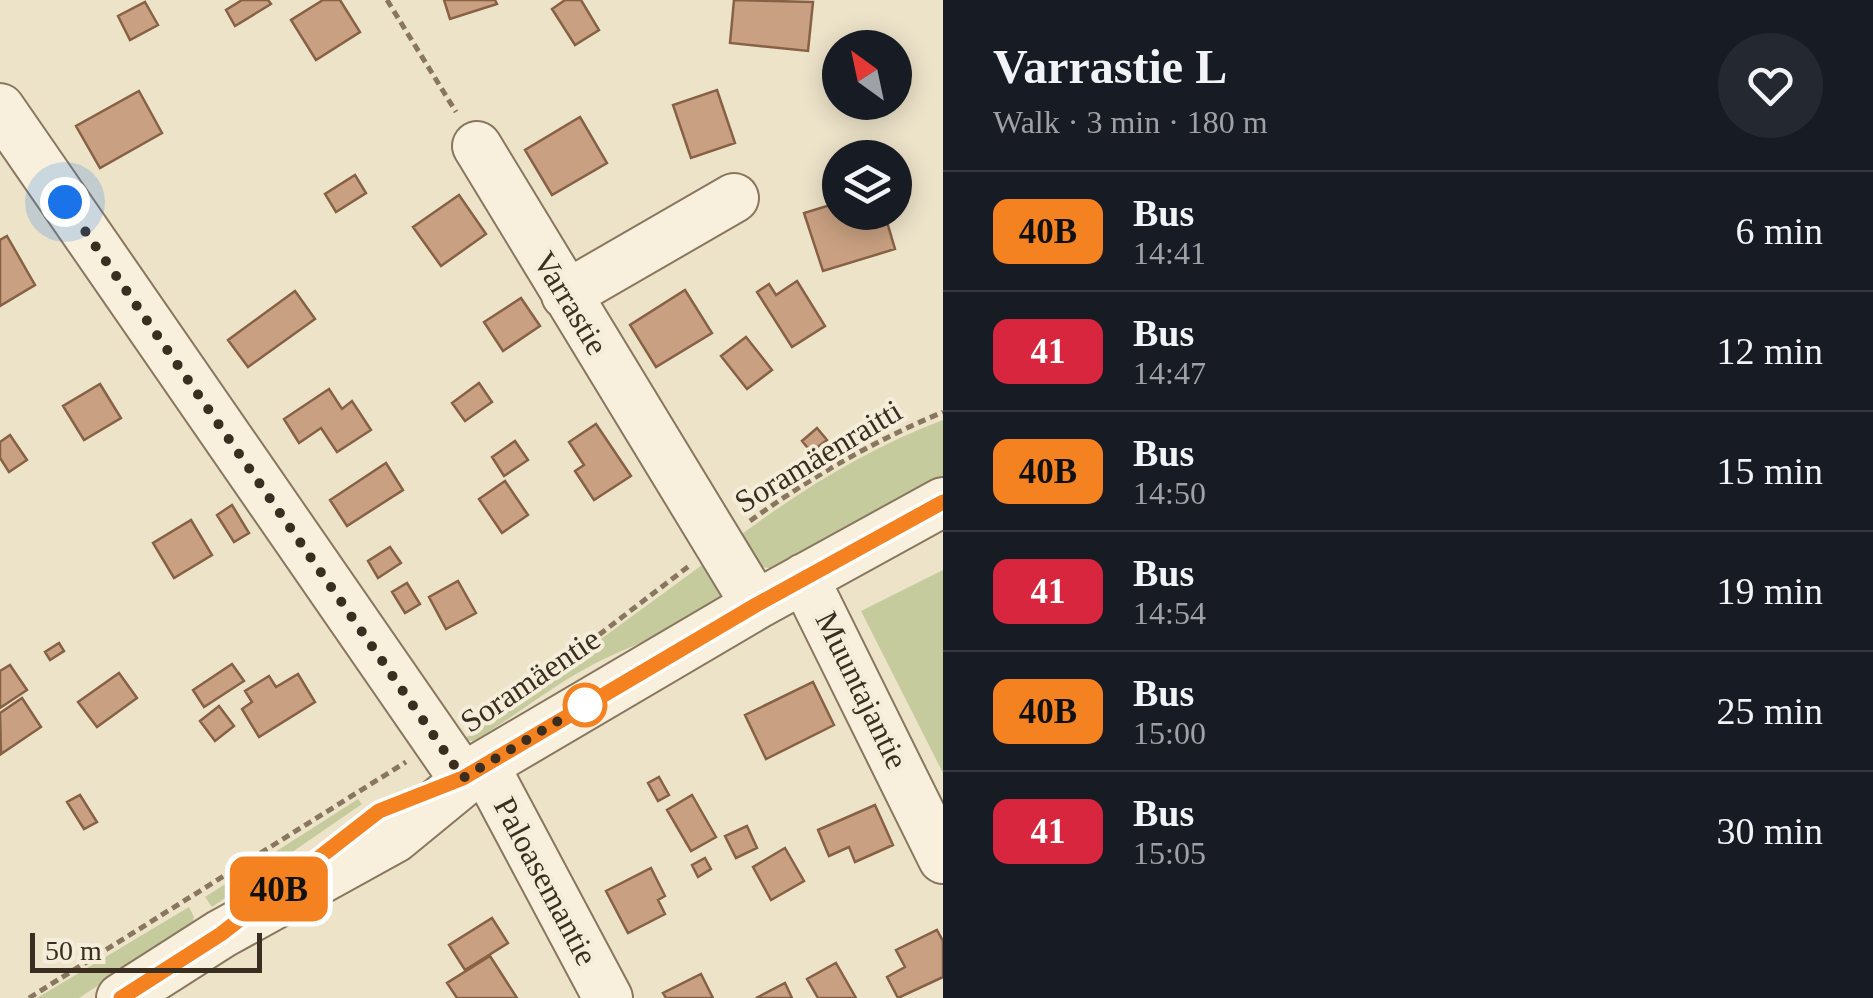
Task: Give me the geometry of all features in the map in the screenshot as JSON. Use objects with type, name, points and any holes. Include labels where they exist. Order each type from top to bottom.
[{"type":"street","name":"Paloasemantie","points":[[0,108],[462,762],[608,998]]},
{"type":"street","name":"Varrastie","points":[[477,146],[756,605]]},
{"type":"street","points":[[566,295],[734,198]]},
{"type":"street","name":"Soramäentie","points":[[128,996],[221,934],[395,838],[462,762],[943,502]]},
{"type":"street","name":"Muuntajantie","points":[[804,578],[943,858]]},
{"type":"path","points":[[387,0],[477,146]]},
{"type":"path","name":"Soramäenraitti","points":[[718,543],[804,483],[889,434],[943,412]]},
{"type":"path","name":"Soramäentie","points":[[28,998],[462,762],[600,634],[718,543]]},
{"type":"green space","points":[[943,420],[943,479],[774,569],[751,565],[739,549],[742,534],[814,485],[864,456]]},
{"type":"green space","points":[[713,557],[729,592],[713,605],[678,626],[585,669],[473,741],[463,740]]},
{"type":"green space","points":[[943,570],[943,773],[861,611]]},
{"type":"green space","points":[[358,799],[362,804],[212,907],[205,897]]},
{"type":"green space","points":[[189,907],[194,917],[192,924],[79,998],[37,998]]},
{"type":"building","points":[[242,0],[268,0],[271,4],[235,26],[226,10]]},
{"type":"building","points":[[323,0],[340,0],[360,32],[316,60],[291,20]]},
{"type":"building","points":[[444,0],[495,0],[497,4],[450,19]]},
{"type":"building","points":[[565,0],[581,0],[599,30],[575,45],[552,9]]},
{"type":"building","points":[[734,0],[813,2],[808,51],[730,43]]},
{"type":"building","points":[[145,2],[158,25],[130,40],[118,16]]},
{"type":"building","points":[[717,90],[735,143],[691,158],[673,105]]},
{"type":"building","points":[[139,91],[162,133],[100,168],[76,126]]},
{"type":"building","points":[[580,117],[607,163],[552,195],[525,150]]},
{"type":"building","points":[[355,175],[366,193],[336,212],[325,194]]},
{"type":"building","points":[[459,195],[486,234],[441,266],[413,227]]},
{"type":"building","points":[[822,208],[822,230],[889,230],[895,249],[823,271],[804,213]]},
{"type":"building","points":[[7,236],[35,285],[0,306],[0,240]]},
{"type":"building","points":[[797,281],[825,326],[792,347],[757,292],[769,284],[776,295]]},
{"type":"building","points":[[685,290],[712,333],[656,367],[630,325]]},
{"type":"building","points":[[295,291],[315,319],[248,367],[228,340]]},
{"type":"building","points":[[521,298],[540,326],[503,351],[484,322]]},
{"type":"building","points":[[746,337],[772,370],[747,389],[721,356]]},
{"type":"building","points":[[479,383],[492,402],[465,421],[452,403]]},
{"type":"building","points":[[100,384],[121,418],[84,440],[63,406]]},
{"type":"building","points":[[329,389],[342,409],[352,401],[371,430],[337,452],[321,428],[299,443],[284,419]]},
{"type":"building","points":[[596,424],[631,476],[594,500],[575,471],[584,465],[569,442]]},
{"type":"building","points":[[817,428],[827,440],[811,452],[802,441]]},
{"type":"building","points":[[10,435],[27,460],[9,472],[0,458],[0,442]]},
{"type":"building","points":[[515,441],[528,460],[504,476],[492,457]]},
{"type":"building","points":[[386,463],[403,490],[347,526],[330,500]]},
{"type":"building","points":[[505,481],[528,515],[502,533],[479,499]]},
{"type":"building","points":[[232,505],[249,533],[234,542],[217,515]]},
{"type":"building","points":[[191,520],[212,555],[174,578],[153,543]]},
{"type":"building","points":[[390,547],[401,563],[378,578],[368,561]]},
{"type":"building","points":[[458,581],[476,613],[446,629],[429,597]]},
{"type":"building","points":[[407,583],[420,604],[405,613],[392,592]]},
{"type":"building","points":[[59,643],[64,651],[50,660],[45,652]]},
{"type":"building","points":[[232,664],[244,681],[204,707],[193,690]]},
{"type":"building","points":[[10,665],[27,690],[0,708],[0,671]]},
{"type":"building","points":[[119,673],[137,698],[97,727],[78,702]]},
{"type":"building","points":[[298,674],[315,702],[259,737],[242,709],[252,702],[245,691],[269,676],[276,687]]},
{"type":"building","points":[[813,682],[834,725],[766,759],[745,715]]},
{"type":"building","points":[[22,698],[41,727],[1,754],[0,713]]},
{"type":"building","points":[[219,706],[234,726],[215,741],[200,721]]},
{"type":"building","points":[[659,777],[669,795],[658,801],[648,783]]},
{"type":"building","points":[[80,795],[97,822],[84,829],[67,802]]},
{"type":"building","points":[[692,795],[716,837],[691,851],[667,810]]},
{"type":"building","points":[[875,805],[893,845],[855,862],[849,847],[829,856],[818,830]]},
{"type":"building","points":[[747,826],[757,848],[736,858],[725,836]]},
{"type":"building","points":[[785,848],[804,881],[771,900],[753,867]]},
{"type":"building","points":[[705,858],[711,869],[698,877],[692,865]]},
{"type":"building","points":[[651,868],[665,896],[658,900],[665,914],[628,933],[606,891]]},
{"type":"building","points":[[492,918],[508,943],[465,970],[449,945]]},
{"type":"building","points":[[937,930],[943,941],[943,977],[898,998],[887,977],[905,967],[896,950]]},
{"type":"building","points":[[490,956],[517,998],[457,998],[447,983]]},
{"type":"building","points":[[836,963],[856,998],[818,998],[807,979]]},
{"type":"building","points":[[701,974],[713,998],[666,998],[663,993]]},
{"type":"building","points":[[785,983],[792,998],[756,998]]},
{"type":"bus line","name":"40B","points":[[121,998],[221,934],[379,811],[463,778],[756,605],[943,502]]},
{"type":"route","points":[[65,202],[463,778],[585,705]]}]
